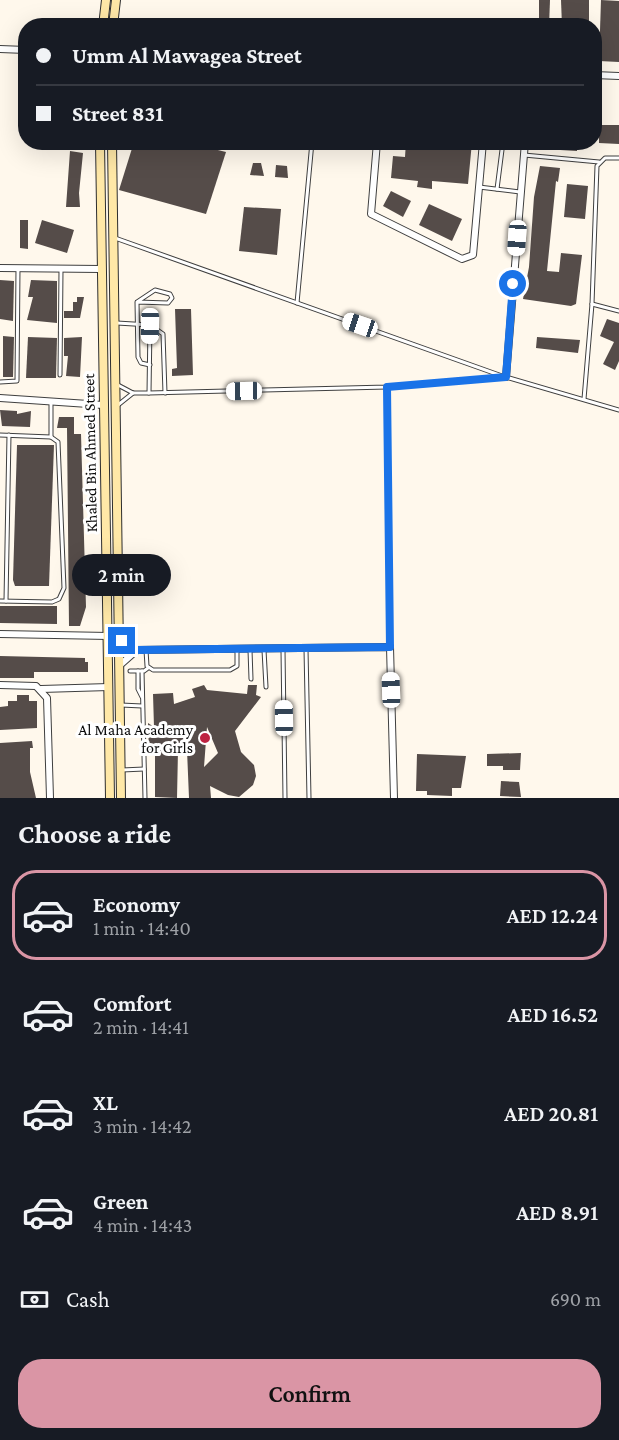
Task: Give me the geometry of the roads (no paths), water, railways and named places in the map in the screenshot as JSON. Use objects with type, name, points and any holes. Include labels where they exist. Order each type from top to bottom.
[{"type":"main road","points":[[104,18],[106,0]]},
{"type":"main road","points":[[114,18],[116,0]]},
{"type":"main road","name":"Khaled Bin Ahmed Street","points":[[100,150],[103,405],[113,636],[119,668],[121,798]]},
{"type":"main road","name":"Khaled Bin Ahmed Street","points":[[110,798],[109,687],[113,636],[115,408],[112,150]]},
{"type":"street","points":[[0,49],[18,50]]},
{"type":"street","points":[[602,75],[619,76]]},
{"type":"street","points":[[376,150],[371,214],[462,259],[473,255],[482,150]]},
{"type":"street","points":[[506,377],[524,150]]},
{"type":"street","points":[[0,268],[101,268]]},
{"type":"street","points":[[0,398],[103,405]]},
{"type":"street","points":[[0,634],[113,636],[137,650],[390,647],[394,798]]},
{"type":"street","points":[[119,668],[126,657],[137,650]]},
{"type":"street","points":[[0,685],[30,685],[41,689],[109,687]]},
{"type":"street","points":[[41,689],[48,703],[50,798]]},
{"type":"lane","points":[[297,303],[311,150]]},
{"type":"lane","points":[[497,189],[502,150]]},
{"type":"lane","points":[[524,155],[599,162],[605,158],[619,158]]},
{"type":"lane","points":[[584,399],[592,304],[599,162]]},
{"type":"lane","points":[[479,187],[520,192]]},
{"type":"lane","points":[[113,238],[506,377],[619,410]]},
{"type":"lane","points":[[0,382],[17,381],[18,268]]},
{"type":"lane","points":[[60,375],[61,268]]},
{"type":"lane","points":[[138,302],[168,303],[172,298],[170,294],[155,290],[148,292],[138,302],[139,361],[150,365]]},
{"type":"lane","points":[[592,304],[619,311]]},
{"type":"lane","points":[[114,322],[150,326],[164,334],[166,341],[165,393]]},
{"type":"lane","points":[[149,393],[150,326]]},
{"type":"lane","points":[[115,383],[133,393],[165,393],[387,387],[506,377]]},
{"type":"lane","points":[[387,387],[390,647]]},
{"type":"lane","points":[[115,408],[133,393]]},
{"type":"lane","points":[[51,401],[51,437]]},
{"type":"lane","points":[[0,435],[51,437],[58,441],[60,446],[63,592],[59,599],[52,602],[0,601]]},
{"type":"lane","points":[[6,601],[9,435]]},
{"type":"lane","points":[[306,647],[309,798]]},
{"type":"lane","points":[[264,648],[266,687]]},
{"type":"lane","points":[[283,648],[285,798]]},
{"type":"lane","points":[[130,671],[148,668],[153,670],[232,670],[237,666],[237,649]]},
{"type":"lane","points":[[250,649],[250,679]]},
{"type":"lane","points":[[146,650],[148,668]]},
{"type":"lane","points":[[140,671],[146,798]]},
{"type":"lane","points":[[119,705],[142,706]]},
{"type":"lane","points":[[120,770],[144,769]]},
{"type":"place","name":"Al Maha Academy for Girls","points":[[205,738]]}]
